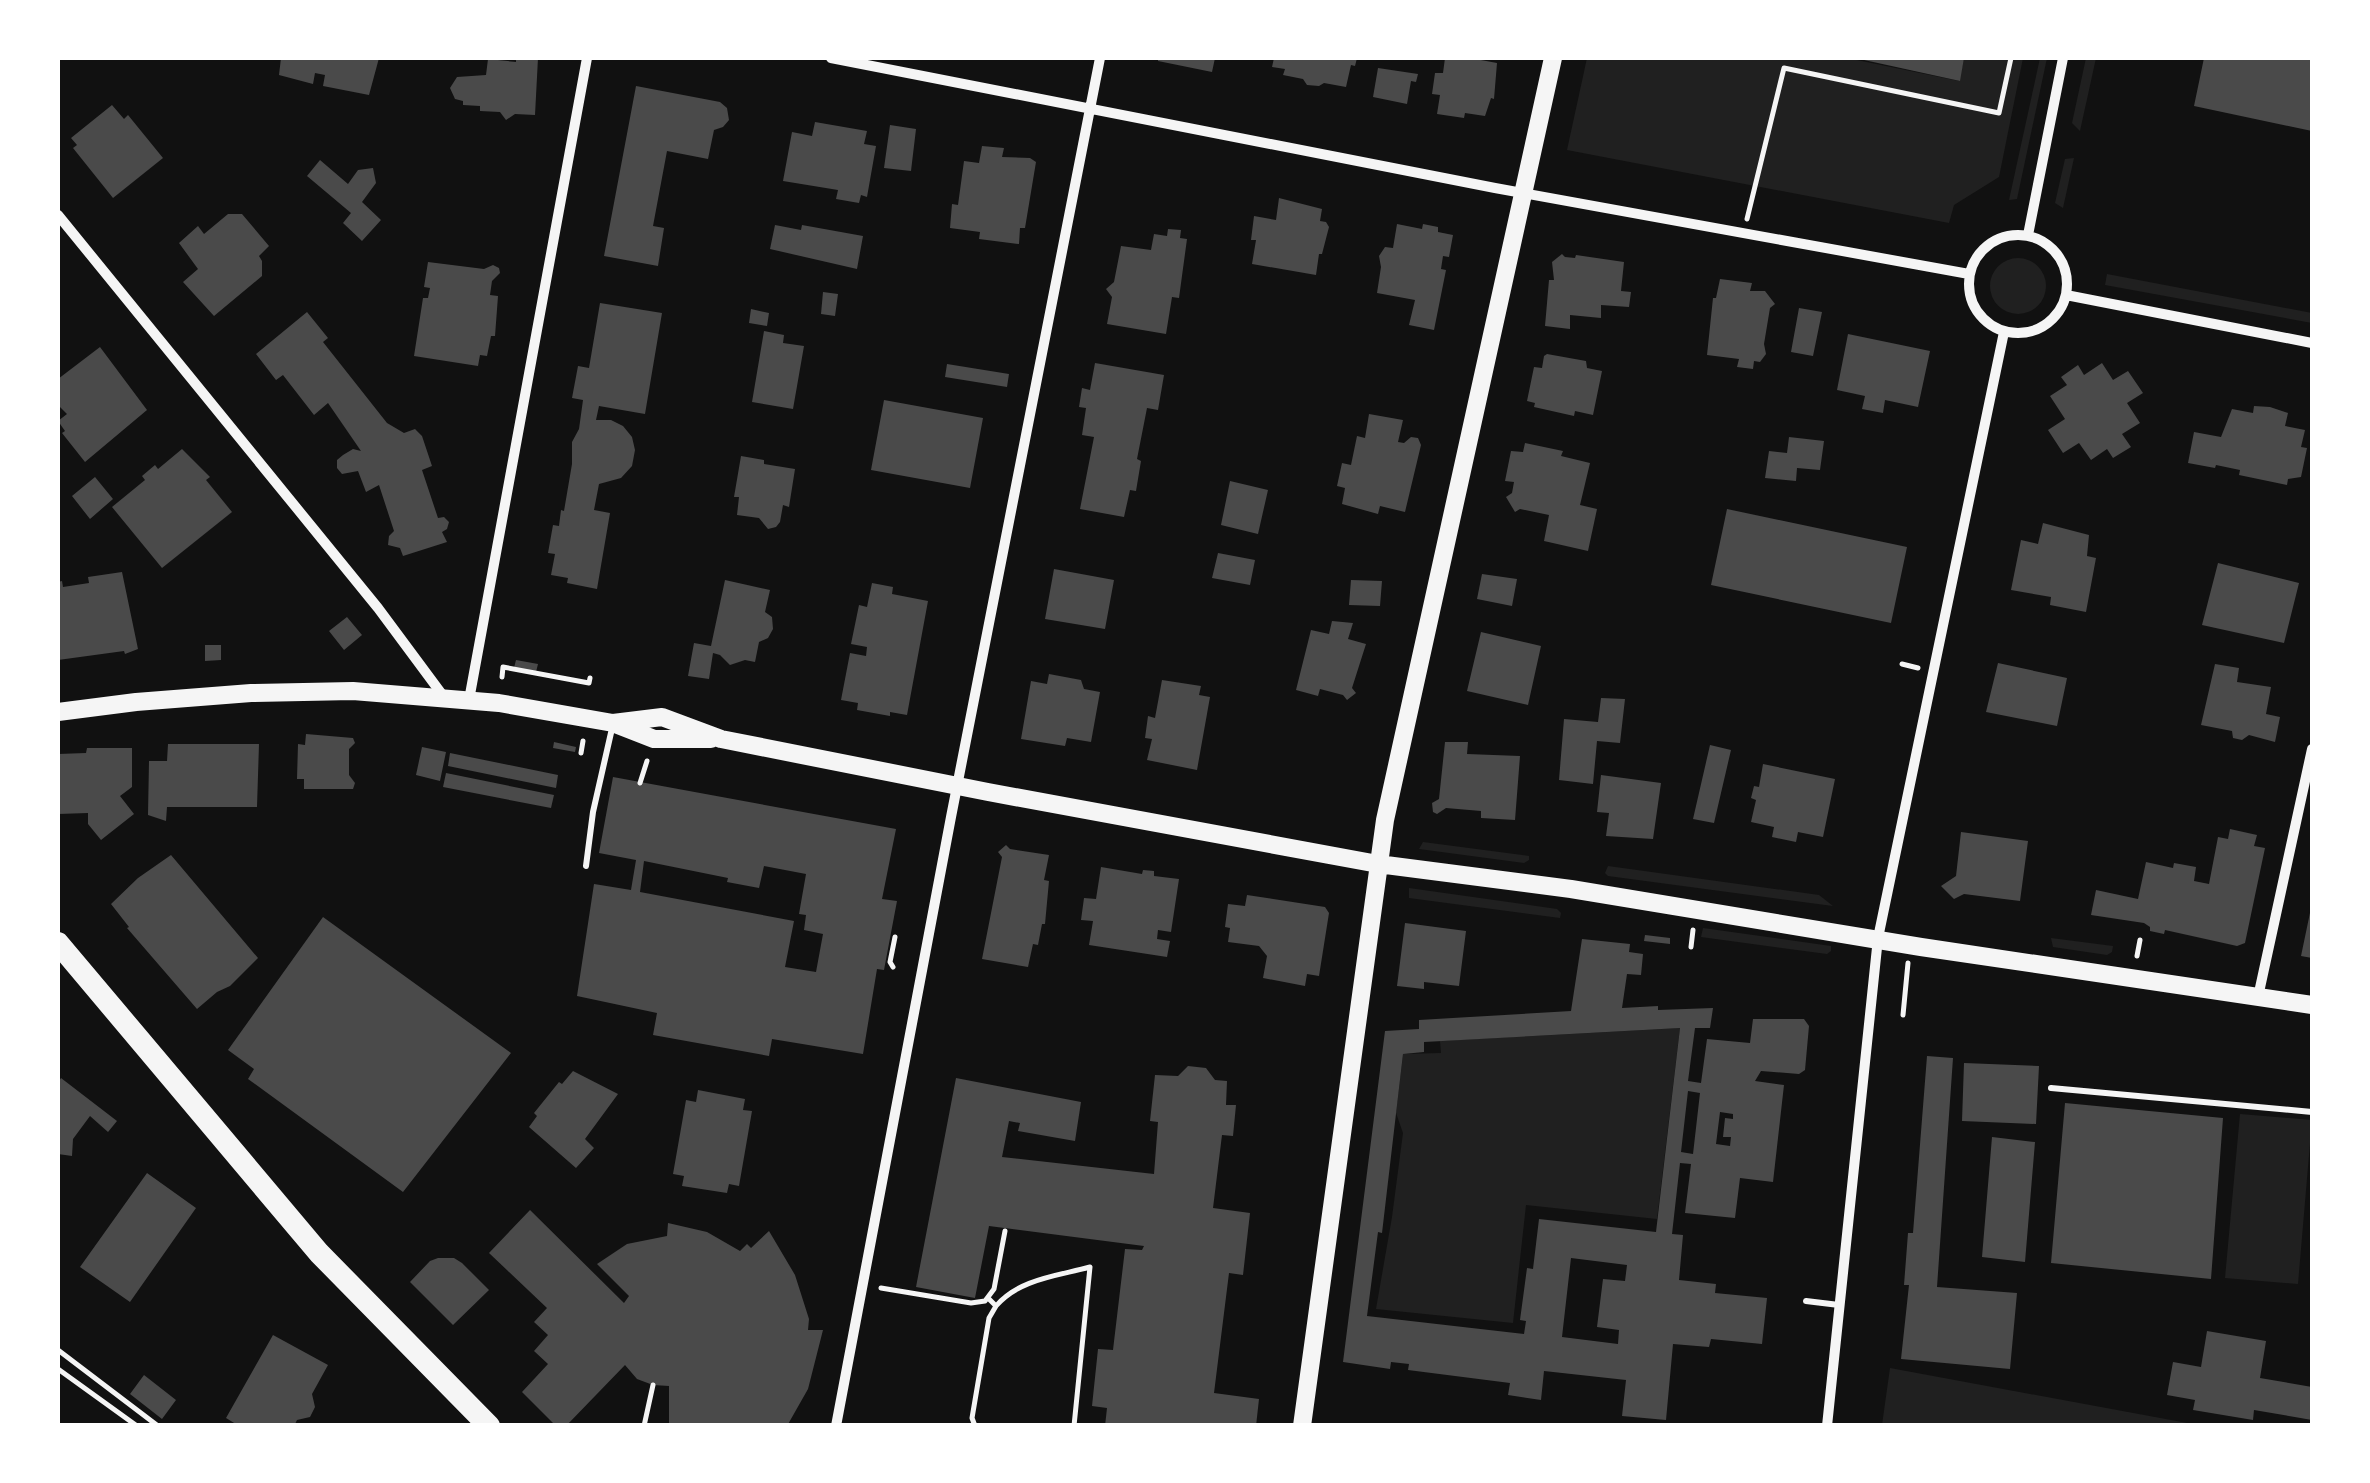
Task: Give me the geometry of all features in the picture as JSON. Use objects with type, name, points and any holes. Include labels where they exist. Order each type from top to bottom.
[{"type":"main road","points":[[58,943],[319,1253],[490,1426]]},
{"type":"street","points":[[468,700],[587,58]]},
{"type":"street","points":[[831,58],[1969,274]]},
{"type":"street","points":[[836,1426],[1100,58]]},
{"type":"street","points":[[1302,1426],[1378,864],[1553,58]]},
{"type":"street","points":[[2028,235],[2063,58]]},
{"type":"street","points":[[58,215],[378,608],[444,697]]},
{"type":"street","points":[[2028,235],[2043,241],[2063,264],[2066,295],[2060,310],[2036,330],[2004,332],[1990,326],[1972,303],[1969,274],[1975,259],[1998,238],[2028,235]]},
{"type":"street","points":[[2066,295],[2312,342]]},
{"type":"street","points":[[1826,1426],[1878,938],[2004,332]]},
{"type":"street","points":[[58,712],[251,693],[352,691],[468,700],[613,723],[654,739],[721,739],[1378,864],[1571,888],[2312,1006]]},
{"type":"street","points":[[2258,997],[2312,748]]},
{"type":"lane","points":[[586,866],[593,812],[613,723]]},
{"type":"lane","points":[[2051,1088],[2312,1112]]},
{"type":"lane","points":[[1806,1301],[1839,1305]]},
{"type":"path","points":[[1744,232],[1789,58]]},
{"type":"path","points":[[1784,68],[1999,113],[2011,58]]},
{"type":"path","points":[[502,676],[504,667],[588,683],[590,678]]},
{"type":"path","points":[[581,754],[583,741]]},
{"type":"path","points":[[640,783],[647,760]]},
{"type":"path","points":[[1692,946],[1694,927]]},
{"type":"path","points":[[893,967],[890,962],[894,937]]},
{"type":"path","points":[[2137,956],[2140,940]]},
{"type":"path","points":[[1904,1015],[1909,944]]},
{"type":"path","points":[[863,1285],[975,1304],[988,1298],[994,1289],[1005,1232]]},
{"type":"path","points":[[974,1426],[972,1418],[992,1311],[1012,1290],[1023,1285],[1090,1267],[1074,1426]]},
{"type":"path","points":[[988,1298],[996,1306]]},
{"type":"path","points":[[58,1350],[158,1426]]},
{"type":"path","points":[[58,1369],[136,1426]]},
{"type":"path","points":[[644,1426],[653,1385]]},
{"type":"shaded area","points":[[1587,58],[1847,58],[1959,81],[1964,58],[2023,58],[1999,177],[1954,205],[1949,223],[1567,150]]},
{"type":"shaded area","points":[[2040,58],[2047,58],[2017,199],[2009,200]]},
{"type":"shaded area","points":[[2086,58],[2096,58],[2080,131],[2072,123]]},
{"type":"shaded area","points":[[2074,158],[2063,208],[2055,203],[2065,159]]},
{"type":"shaded area","points":[[2018,258],[2038,266],[2046,286],[2038,306],[2018,314],[1998,306],[1990,286],[1998,266]]},
{"type":"shaded area","points":[[2107,274],[2312,313],[2312,323],[2105,285]]},
{"type":"shaded area","points":[[1423,842],[1529,856],[1529,860],[1524,863],[1419,849]]},
{"type":"shaded area","points":[[1608,866],[1819,895],[1833,906],[1608,876]]},
{"type":"shaded area","points":[[1409,888],[1557,909],[1561,913],[1560,918],[1409,898]]},
{"type":"shaded area","points":[[1703,928],[1831,946],[1831,951],[1827,954],[1701,937]]},
{"type":"shaded area","points":[[2051,938],[2113,946],[2112,952],[2107,955],[2053,947]]},
{"type":"shaded area","points":[[1680,1028],[1657,1219],[1526,1205],[1513,1323],[1376,1309],[1403,1133],[1396,1113],[1403,1054],[1441,1053],[1440,1041]]},
{"type":"shaded area","points":[[2240,1114],[2312,1120],[2298,1284],[2225,1278]]},
{"type":"shaded area","points":[[1890,1368],[2198,1425],[1882,1425]]},
{"type":"building","points":[[281,58],[379,58],[369,95],[323,86],[325,75],[315,73],[313,84],[279,75]]},
{"type":"building","points":[[516,58],[538,58],[535,115],[515,114],[506,120],[500,112],[480,111],[480,106],[463,105],[463,101],[455,99],[450,88],[457,77],[486,75],[488,59],[516,62]]},
{"type":"building","points":[[1158,58],[1215,58],[1212,72]]},
{"type":"building","points":[[1274,58],[1357,58],[1355,66],[1351,65],[1346,87],[1307,85],[1303,79],[1283,75],[1285,69],[1272,67]]},
{"type":"building","points":[[1445,58],[1497,63],[1494,99],[1491,98],[1485,116],[1437,114],[1440,95],[1432,94],[1435,73],[1443,73]]},
{"type":"building","points":[[1855,58],[1964,58],[1960,81]]},
{"type":"building","points":[[2204,58],[2312,58],[2312,131],[2194,106]]},
{"type":"building","points":[[1378,68],[1418,74],[1416,82],[1411,81],[1407,104],[1373,97]]},
{"type":"building","points":[[636,86],[720,102],[727,108],[729,120],[714,130],[708,159],[667,151],[653,226],[664,228],[658,266],[604,256]]},
{"type":"building","points":[[112,105],[124,119],[128,115],[163,158],[113,198],[73,148],[77,145],[71,138]]},
{"type":"building","points":[[815,122],[867,131],[864,144],[876,146],[867,197],[861,195],[859,203],[836,199],[838,190],[783,181],[792,132],[812,136]]},
{"type":"building","points":[[890,125],[916,129],[911,171],[884,168]]},
{"type":"building","points":[[982,146],[1004,148],[1002,157],[1030,158],[1036,162],[1019,244],[979,239],[980,232],[950,228],[952,204],[958,205],[964,161],[979,163]]},
{"type":"building","points":[[320,160],[348,184],[358,170],[373,168],[376,183],[362,202],[381,220],[362,241],[343,223],[351,213],[307,176]]},
{"type":"building","points":[[1279,198],[1322,209],[1320,221],[1329,227],[1316,275],[1252,264],[1254,216],[1276,220]]},
{"type":"building","points":[[228,214],[242,214],[269,246],[259,256],[262,276],[214,316],[183,282],[198,269],[179,243],[198,226],[204,234]]},
{"type":"building","points":[[1397,224],[1422,229],[1423,224],[1453,235],[1449,257],[1443,256],[1441,269],[1446,270],[1434,330],[1409,325],[1415,300],[1377,293],[1379,256],[1385,247],[1393,248]]},
{"type":"building","points":[[775,225],[801,230],[802,225],[863,236],[857,269],[770,249]]},
{"type":"building","points":[[1168,229],[1181,230],[1180,238],[1187,239],[1179,298],[1172,297],[1166,334],[1107,324],[1112,297],[1106,289],[1114,282],[1121,246],[1151,250],[1154,234],[1167,236]]},
{"type":"building","points":[[1562,254],[1624,262],[1621,291],[1631,292],[1629,307],[1601,305],[1601,318],[1570,315],[1570,329],[1545,326],[1549,280],[1554,280],[1552,262]]},
{"type":"building","points":[[428,262],[499,268],[490,295],[498,296],[495,336],[491,336],[487,356],[480,355],[478,366],[414,356],[423,298],[428,298],[430,288],[424,287]]},
{"type":"building","points":[[1720,279],[1752,283],[1750,291],[1765,291],[1775,304],[1770,308],[1766,354],[1760,362],[1754,361],[1753,369],[1737,367],[1739,359],[1707,355],[1713,298]]},
{"type":"building","points":[[823,292],[838,294],[835,316],[821,314]]},
{"type":"building","points":[[600,303],[662,313],[645,414],[599,406],[596,420],[611,420],[623,426],[632,437],[635,450],[632,466],[621,478],[599,484],[594,510],[610,513],[597,589],[551,575],[555,554],[548,553],[553,525],[559,526],[561,510],[564,511],[572,442],[579,429],[583,400],[572,398],[578,366],[589,368]]},
{"type":"building","points":[[1799,308],[1822,312],[1813,356],[1791,352]]},
{"type":"building","points":[[751,309],[769,313],[767,326],[749,323]]},
{"type":"building","points":[[307,312],[328,338],[323,342],[387,423],[404,433],[415,429],[422,436],[432,466],[422,470],[438,518],[449,522],[442,532],[447,542],[403,556],[400,548],[388,545],[394,531],[379,485],[366,492],[358,471],[342,474],[337,468],[337,460],[343,455],[353,449],[361,451],[328,403],[314,415],[283,375],[276,380],[256,354]]},
{"type":"building","points":[[764,331],[784,335],[783,343],[804,346],[793,409],[752,402]]},
{"type":"building","points":[[1848,334],[1930,351],[1918,407],[1885,400],[1883,413],[1862,409],[1865,396],[1837,390]]},
{"type":"building","points":[[100,347],[147,410],[85,462],[62,433],[65,431],[58,421],[67,414],[58,405],[58,379]]},
{"type":"building","points":[[1547,354],[1586,361],[1587,368],[1602,371],[1593,415],[1575,411],[1574,416],[1534,407],[1535,403],[1527,401],[1534,367],[1542,368]]},
{"type":"building","points":[[1095,363],[1164,375],[1158,410],[1147,408],[1137,459],[1141,461],[1136,491],[1130,490],[1124,517],[1080,509],[1094,437],[1082,435],[1086,408],[1079,407],[1082,388],[1090,390]]},
{"type":"building","points":[[2102,363],[2113,380],[2128,371],[2143,393],[2127,403],[2140,423],[2122,434],[2131,447],[2113,458],[2107,449],[2091,460],[2079,443],[2063,453],[2048,430],[2065,419],[2050,396],[2067,385],[2061,377],[2078,365],[2084,375]]},
{"type":"building","points":[[947,364],[1009,374],[1007,387],[945,377]]},
{"type":"building","points":[[884,400],[983,418],[970,488],[871,470]]},
{"type":"building","points":[[2254,406],[2288,413],[2285,426],[2305,430],[2301,447],[2307,448],[2301,477],[2288,479],[2287,485],[2239,475],[2240,470],[2188,463],[2194,432],[2221,437],[2232,409],[2253,413]]},
{"type":"building","points":[[1369,414],[1403,420],[1398,442],[1404,443],[1411,437],[1418,438],[1421,445],[1405,512],[1380,506],[1378,514],[1342,504],[1345,488],[1337,486],[1342,463],[1351,465],[1357,436],[1365,438]]},
{"type":"building","points":[[1789,437],[1824,441],[1820,470],[1797,468],[1796,481],[1765,478],[1769,451],[1787,453]]},
{"type":"building","points":[[1525,443],[1563,451],[1561,456],[1590,463],[1580,505],[1597,509],[1588,551],[1544,541],[1549,515],[1520,509],[1515,512],[1506,497],[1512,493],[1514,482],[1505,481],[1511,451],[1523,452]]},
{"type":"building","points":[[182,449],[210,477],[206,480],[232,512],[162,568],[112,507],[145,480],[142,476],[155,465],[158,469]]},
{"type":"building","points":[[741,456],[795,469],[789,507],[783,505],[776,527],[768,529],[759,518],[737,515],[739,497],[734,497]]},
{"type":"building","points":[[95,477],[113,499],[90,519],[72,496]]},
{"type":"building","points":[[1230,481],[1268,490],[1258,534],[1221,525]]},
{"type":"building","points":[[1727,509],[1907,547],[1891,623],[1711,585]]},
{"type":"building","points":[[2043,523],[2089,535],[2087,556],[2096,558],[2086,612],[2050,605],[2051,597],[2011,590],[2021,540],[2038,544]]},
{"type":"building","points":[[1218,553],[1255,560],[1250,585],[1212,578]]},
{"type":"building","points":[[2218,563],[2299,583],[2284,643],[2202,625]]},
{"type":"building","points":[[1054,569],[1114,580],[1105,629],[1045,619]]},
{"type":"building","points":[[122,572],[138,649],[125,654],[124,651],[58,660],[58,582],[62,581],[63,587],[89,583],[88,577]]},
{"type":"building","points":[[1482,574],[1517,579],[1512,606],[1477,599]]},
{"type":"building","points":[[725,580],[770,590],[765,612],[772,617],[773,629],[768,638],[759,642],[755,662],[745,660],[730,665],[713,653],[709,679],[688,676],[694,643],[711,646]]},
{"type":"building","points":[[1351,580],[1382,581],[1380,606],[1349,605]]},
{"type":"building","points":[[872,583],[893,587],[892,594],[928,601],[907,715],[857,710],[858,703],[841,700],[850,653],[866,656],[867,647],[851,644],[859,605],[867,607]]},
{"type":"building","points":[[347,617],[362,635],[344,650],[329,631]]},
{"type":"building","points":[[1332,621],[1353,623],[1348,639],[1366,644],[1352,688],[1356,693],[1347,700],[1343,695],[1320,689],[1318,696],[1296,690],[1311,630],[1329,634]]},
{"type":"building","points":[[1481,632],[1541,646],[1528,705],[1467,691]]},
{"type":"building","points":[[205,645],[221,645],[221,660],[205,661]]},
{"type":"building","points":[[516,660],[538,664],[536,672],[514,668]]},
{"type":"building","points":[[1998,663],[2067,678],[2057,726],[1986,712]]},
{"type":"building","points":[[2215,664],[2239,668],[2237,682],[2271,687],[2266,714],[2280,717],[2275,742],[2249,735],[2242,740],[2233,738],[2232,731],[2201,725]]},
{"type":"building","points":[[1049,674],[1081,680],[1084,689],[1100,692],[1091,742],[1067,738],[1065,746],[1021,739],[1031,681],[1047,684]]},
{"type":"building","points":[[1162,680],[1201,686],[1199,695],[1210,697],[1197,770],[1147,760],[1152,739],[1145,738],[1148,716],[1155,718]]},
{"type":"building","points":[[1601,698],[1625,699],[1620,743],[1597,741],[1593,784],[1559,780],[1564,719],[1598,722]]},
{"type":"building","points":[[306,734],[353,738],[349,775],[355,783],[353,789],[304,789],[304,779],[297,779],[298,744],[305,745]]},
{"type":"building","points":[[554,742],[576,747],[575,752],[553,748]]},
{"type":"building","points":[[1445,742],[1468,742],[1467,754],[1520,756],[1515,820],[1481,818],[1481,811],[1446,808],[1437,814],[1433,812],[1432,803],[1439,799]]},
{"type":"building","points":[[168,744],[259,744],[257,807],[167,807],[166,821],[148,815],[149,761],[167,761]]},
{"type":"building","points":[[1710,745],[1731,750],[1714,823],[1693,819]]},
{"type":"building","points":[[422,747],[446,752],[440,781],[416,775]]},
{"type":"building","points":[[87,748],[132,748],[132,787],[120,796],[134,814],[101,840],[88,824],[88,813],[58,814],[58,754],[86,753]]},
{"type":"building","points":[[450,753],[558,775],[556,788],[448,766]]},
{"type":"building","points":[[1763,764],[1835,779],[1823,837],[1798,832],[1796,842],[1772,837],[1774,827],[1751,822],[1756,800],[1751,798],[1754,786],[1759,787]]},
{"type":"building","points":[[446,773],[554,795],[551,808],[443,787]]},
{"type":"building","points":[[1601,775],[1661,783],[1653,839],[1606,836],[1609,813],[1597,812]]},
{"type":"building","points":[[613,777],[896,829],[882,899],[897,901],[884,970],[877,969],[863,1054],[772,1039],[769,1056],[653,1035],[657,1013],[577,996],[594,884],[631,890],[636,860],[599,853]],"holes":[[[644,861],[728,878],[727,882],[759,888],[764,866],[806,874],[799,914],[806,915],[804,930],[823,934],[816,972],[785,967],[794,921],[640,892]]]},
{"type":"building","points":[[2230,829],[2257,835],[2254,846],[2265,848],[2245,943],[2237,946],[2165,930],[2164,934],[2150,931],[2144,923],[2091,915],[2096,890],[2138,899],[2146,862],[2173,868],[2174,863],[2196,867],[2194,881],[2209,884],[2218,837],[2228,839]]},
{"type":"building","points":[[1961,832],[2028,841],[2020,901],[1964,894],[1954,899],[1941,886],[1956,876]]},
{"type":"building","points":[[1006,845],[1049,855],[1044,880],[1049,881],[1045,924],[1038,945],[1033,944],[1028,967],[982,959],[1002,857],[998,852]]},
{"type":"building","points":[[171,855],[258,958],[230,986],[197,1009],[111,904],[138,878]]},
{"type":"building","points":[[1101,867],[1142,874],[1143,870],[1154,871],[1154,876],[1179,879],[1171,932],[1158,930],[1157,939],[1170,941],[1167,957],[1089,945],[1093,921],[1081,920],[1084,898],[1096,899]]},
{"type":"building","points":[[1247,895],[1325,907],[1329,913],[1319,976],[1307,974],[1305,986],[1263,978],[1267,956],[1259,946],[1228,942],[1228,904],[1245,906]]},
{"type":"building","points":[[2312,908],[2312,958],[2301,956]]},
{"type":"building","points":[[323,917],[511,1053],[403,1192],[248,1079],[254,1069],[228,1050]]},
{"type":"building","points":[[1405,923],[1466,931],[1459,986],[1424,982],[1424,989],[1397,986]]},
{"type":"building","points":[[1645,935],[1670,938],[1670,944],[1644,941]]},
{"type":"building","points":[[1582,939],[1630,944],[1629,952],[1643,954],[1641,975],[1627,974],[1622,1008],[1713,1008],[1710,1028],[1695,1028],[1688,1081],[1701,1083],[1707,1039],[1750,1043],[1753,1019],[1804,1019],[1809,1026],[1805,1070],[1799,1074],[1761,1071],[1755,1081],[1784,1085],[1773,1182],[1740,1178],[1735,1218],[1685,1213],[1691,1164],[1680,1163],[1672,1234],[1683,1235],[1679,1280],[1716,1284],[1715,1293],[1767,1298],[1762,1344],[1711,1339],[1709,1347],[1673,1344],[1666,1420],[1622,1416],[1626,1380],[1544,1371],[1541,1400],[1508,1395],[1510,1383],[1408,1370],[1409,1364],[1391,1362],[1390,1369],[1343,1362],[1385,1031],[1419,1029],[1419,1020],[1571,1011]],"holes":[[[1680,1028],[1656,1232],[1539,1219],[1533,1269],[1527,1268],[1520,1320],[1526,1321],[1524,1334],[1367,1316],[1378,1232],[1382,1233],[1403,1054],[1424,1052],[1424,1042]],[[1688,1091],[1700,1093],[1693,1154],[1681,1152]],[[1720,1112],[1733,1114],[1733,1119],[1725,1118],[1723,1137],[1731,1137],[1730,1146],[1716,1144]],[[1571,1258],[1627,1265],[1625,1281],[1603,1279],[1597,1327],[1619,1330],[1618,1344],[1562,1337]]]},
{"type":"building","points":[[1927,1056],[1953,1058],[1937,1287],[2017,1293],[2010,1369],[1901,1359],[1909,1285],[1904,1285],[1908,1233],[1913,1233]]},
{"type":"building","points":[[1964,1063],[2039,1066],[2036,1124],[1962,1121]]},
{"type":"building","points":[[1188,1066],[1206,1068],[1215,1080],[1227,1081],[1226,1105],[1236,1105],[1233,1136],[1222,1135],[1213,1208],[1250,1213],[1243,1275],[1229,1273],[1214,1393],[1259,1399],[1256,1426],[1105,1426],[1107,1408],[1092,1406],[1098,1349],[1113,1350],[1125,1249],[1142,1250],[1144,1246],[989,1226],[975,1298],[916,1287],[956,1078],[1081,1102],[1075,1141],[1018,1131],[1020,1123],[1009,1121],[1002,1157],[1154,1174],[1158,1122],[1150,1121],[1155,1075],[1178,1076]]},
{"type":"building","points":[[573,1071],[618,1094],[585,1139],[594,1148],[576,1168],[529,1127],[537,1116],[534,1113]]},
{"type":"building","points":[[61,1078],[117,1121],[108,1132],[90,1116],[73,1139],[72,1156],[58,1154]]},
{"type":"building","points":[[698,1090],[745,1099],[743,1110],[752,1111],[739,1186],[729,1184],[727,1193],[682,1186],[684,1176],[673,1174],[686,1100],[696,1102]]},
{"type":"building","points":[[2065,1103],[2223,1118],[2211,1279],[2051,1263]]},
{"type":"building","points":[[1992,1137],[2035,1142],[2025,1262],[1982,1257]]},
{"type":"building","points":[[147,1173],[196,1208],[130,1302],[80,1267]]},
{"type":"building","points":[[530,1210],[624,1303],[629,1296],[597,1264],[627,1244],[667,1236],[668,1223],[707,1232],[740,1251],[747,1244],[751,1248],[769,1231],[795,1275],[809,1319],[808,1330],[823,1330],[808,1389],[787,1426],[669,1426],[669,1386],[637,1379],[625,1365],[566,1426],[556,1426],[522,1392],[548,1364],[534,1351],[548,1335],[534,1322],[547,1308],[489,1253]]},
{"type":"building","points":[[438,1258],[454,1258],[462,1263],[489,1290],[453,1325],[410,1282]]},
{"type":"building","points":[[2207,1331],[2266,1341],[2260,1378],[2312,1387],[2312,1420],[2254,1410],[2253,1420],[2193,1410],[2195,1400],[2167,1395],[2173,1362],[2201,1367]]},
{"type":"building","points":[[273,1335],[328,1365],[312,1394],[315,1407],[310,1417],[297,1420],[294,1426],[239,1426],[226,1418]]},
{"type":"building","points":[[144,1375],[176,1400],[162,1419],[130,1394]]}]
